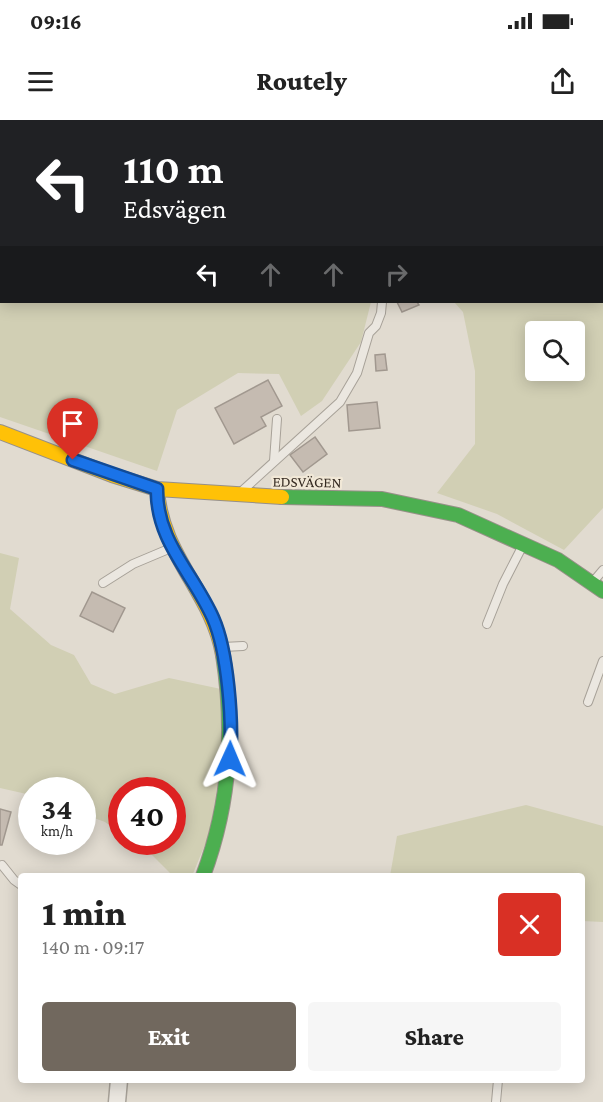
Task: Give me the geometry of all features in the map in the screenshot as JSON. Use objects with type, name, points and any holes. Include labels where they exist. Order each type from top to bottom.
[{"type":"street","name":"EDSVÄGEN","points":[[0,432],[112,475],[157,489],[237,496],[382,499],[458,515],[558,560],[597,587]]},
{"type":"street","points":[[157,489],[162,528],[172,548],[205,597],[213,618],[225,666],[231,741],[226,794],[217,841],[204,873]]},
{"type":"street","points":[[117,1102],[119,1083]]},
{"type":"lane","points":[[237,496],[340,402],[357,373],[369,333],[381,313],[382,303]]},
{"type":"lane","points":[[274,461],[277,420]]},
{"type":"lane","points":[[487,624],[503,584],[524,544]]},
{"type":"lane","points":[[103,583],[133,564],[172,548]]},
{"type":"lane","points":[[597,587],[603,570]]},
{"type":"lane","points":[[220,647],[243,646]]},
{"type":"lane","points":[[588,702],[603,661]]},
{"type":"lane","points":[[2,865],[18,883]]},
{"type":"lane","points":[[496,1102],[498,1083]]},
{"type":"shaded area","points":[[0,303],[371,303],[361,342],[322,401],[301,416],[279,374],[238,373],[177,410],[157,471],[0,417]]},
{"type":"shaded area","points":[[455,303],[603,303],[603,508],[564,550],[497,514],[437,493],[475,444],[475,371],[463,312]]},
{"type":"shaded area","points":[[0,553],[19,558],[10,609],[51,645],[74,655],[91,684],[115,694],[169,678],[221,689],[221,765],[209,835],[193,873],[170,873],[152,855],[186,855],[186,777],[108,777],[108,824],[96,819],[96,777],[18,777],[18,792],[0,788]]},
{"type":"shaded area","points":[[526,805],[603,826],[603,922],[585,921],[585,873],[391,873],[397,836]]},
{"type":"building","points":[[398,303],[418,303],[419,305],[402,312]]},
{"type":"building","points":[[385,354],[387,370],[376,371],[375,355]]},
{"type":"building","points":[[268,380],[282,406],[261,417],[266,426],[234,444],[215,408]]},
{"type":"building","points":[[377,402],[380,428],[349,431],[347,405]]},
{"type":"building","points":[[315,437],[327,454],[303,472],[290,455]]},
{"type":"building","points":[[92,592],[125,608],[113,632],[80,616]]},
{"type":"building","points":[[0,809],[11,812],[2,845],[0,845]]},
{"type":"traffic: fast","points":[[282,497],[382,499],[458,515],[558,560],[603,591]]},
{"type":"traffic: fast","points":[[204,873],[219,822],[228,767],[229,711],[223,655]]},
{"type":"traffic: slow","points":[[0,432],[112,475],[157,489],[282,497]]},
{"type":"traffic: slow","points":[[157,489],[167,534],[209,612],[223,655]]},
{"type":"route","points":[[73,460],[157,489],[162,528],[176,557],[213,618],[225,666],[231,741],[230,759]]}]
